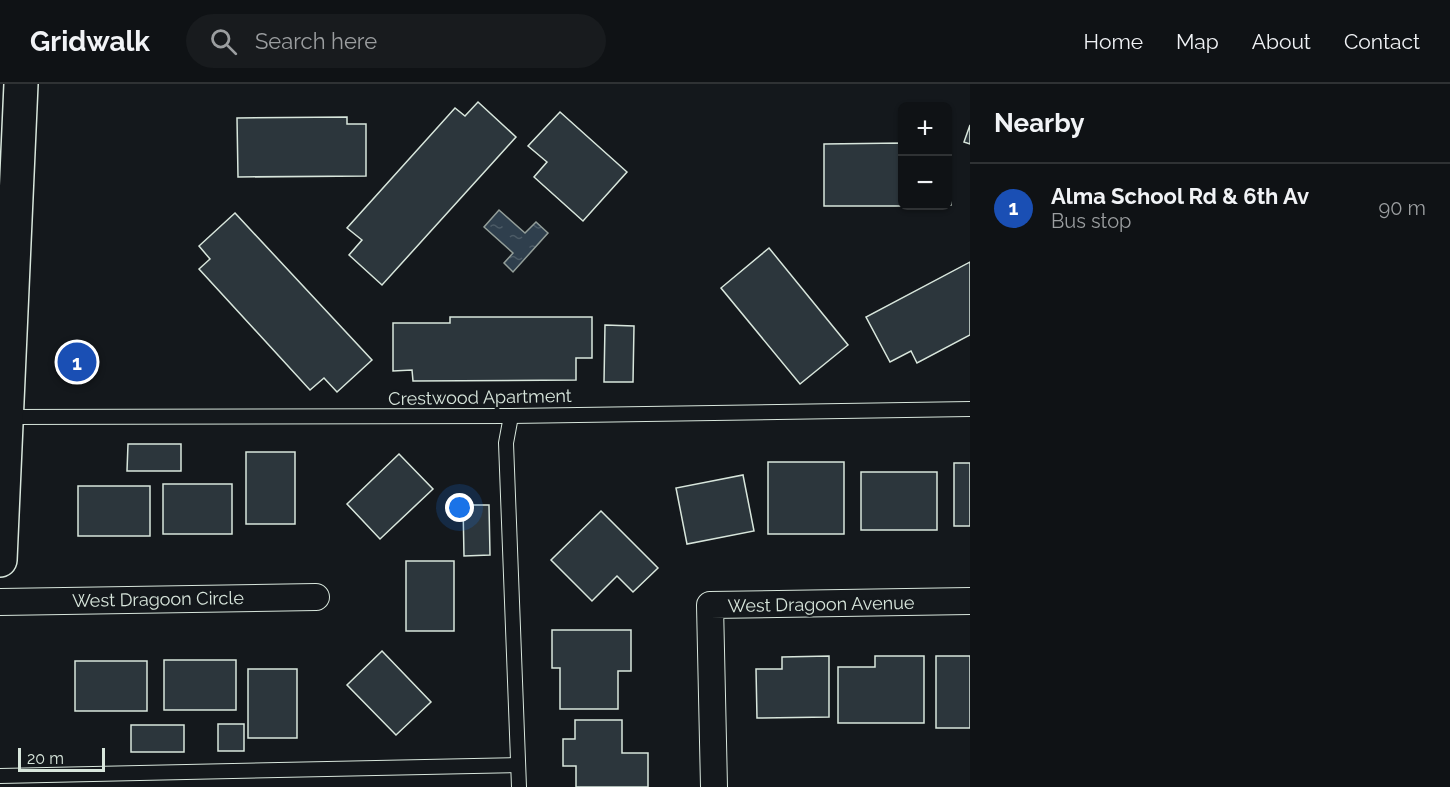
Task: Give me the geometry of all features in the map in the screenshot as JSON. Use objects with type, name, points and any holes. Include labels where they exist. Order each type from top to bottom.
[{"type":"main road","points":[[0,560],[7,417],[8,213],[21,84]]},
{"type":"street","name":"West Dragoon Circle","points":[[0,602],[316,597]]},
{"type":"street","name":"West Dragoon Avenue","points":[[714,787],[710,605],[970,601]]},
{"type":"lane","name":"Crestwood Apartment","points":[[7,417],[511,416],[970,409]]},
{"type":"lane","points":[[511,416],[506,443],[519,787]]},
{"type":"lane","points":[[0,776],[518,765]]},
{"type":"water","points":[[499,210],[525,233],[536,222],[548,233],[513,272],[504,263],[513,253],[484,227]]},
{"type":"building","points":[[478,102],[516,137],[382,285],[349,255],[362,240],[347,228],[455,108],[465,116]]},
{"type":"building","points":[[560,112],[627,172],[583,221],[534,177],[547,162],[528,146]]},
{"type":"building","points":[[347,117],[347,124],[366,124],[366,176],[238,177],[237,118]]},
{"type":"building","points":[[970,125],[970,144],[964,142]]},
{"type":"building","points":[[898,143],[898,206],[824,206],[824,144]]},
{"type":"building","points":[[235,213],[372,360],[337,392],[324,378],[310,390],[199,269],[210,259],[199,246]]},
{"type":"building","points":[[769,248],[848,345],[800,384],[721,288]]},
{"type":"building","points":[[970,262],[970,335],[917,363],[911,351],[890,362],[866,317]]},
{"type":"building","points":[[450,317],[592,317],[592,358],[576,358],[576,380],[413,381],[412,370],[393,371],[393,323],[450,323]]},
{"type":"building","points":[[605,325],[634,326],[633,382],[604,382]]},
{"type":"building","points":[[128,444],[181,444],[181,471],[127,471]]},
{"type":"building","points":[[246,452],[295,452],[295,524],[246,524]]},
{"type":"building","points":[[399,454],[433,489],[380,539],[347,504]]},
{"type":"building","points":[[768,462],[844,462],[844,534],[768,534]]},
{"type":"building","points":[[954,463],[970,463],[970,526],[954,526]]},
{"type":"building","points":[[861,472],[937,472],[937,530],[861,530]]},
{"type":"building","points":[[743,475],[754,531],[687,544],[676,488]]},
{"type":"building","points":[[163,484],[232,484],[232,534],[163,534]]},
{"type":"building","points":[[78,486],[150,486],[150,536],[78,536]]},
{"type":"building","points":[[463,505],[489,505],[490,555],[464,556]]},
{"type":"building","points":[[601,511],[658,568],[633,592],[617,576],[592,601],[551,560]]},
{"type":"building","points":[[406,561],[454,561],[454,631],[406,631]]},
{"type":"building","points":[[552,630],[631,630],[631,671],[618,671],[618,709],[560,709],[560,668],[552,668]]},
{"type":"building","points":[[382,651],[431,702],[396,735],[347,685]]},
{"type":"building","points":[[829,656],[829,717],[757,718],[756,669],[782,669],[782,657]]},
{"type":"building","points":[[875,656],[924,656],[924,723],[838,723],[838,667],[875,667]]},
{"type":"building","points":[[936,656],[970,656],[970,728],[936,728]]},
{"type":"building","points":[[164,660],[236,660],[236,710],[164,710]]},
{"type":"building","points":[[75,661],[147,661],[147,711],[75,711]]},
{"type":"building","points":[[248,669],[297,669],[297,738],[248,738]]},
{"type":"building","points":[[575,720],[622,720],[622,753],[648,753],[648,787],[576,787],[576,766],[563,766],[563,739],[575,739]]},
{"type":"building","points":[[218,724],[244,724],[244,751],[218,751]]},
{"type":"building","points":[[131,725],[184,725],[184,752],[131,752]]},
{"type":"place","name":"Alma School Rd & 6th Av","points":[[77,362]]}]
